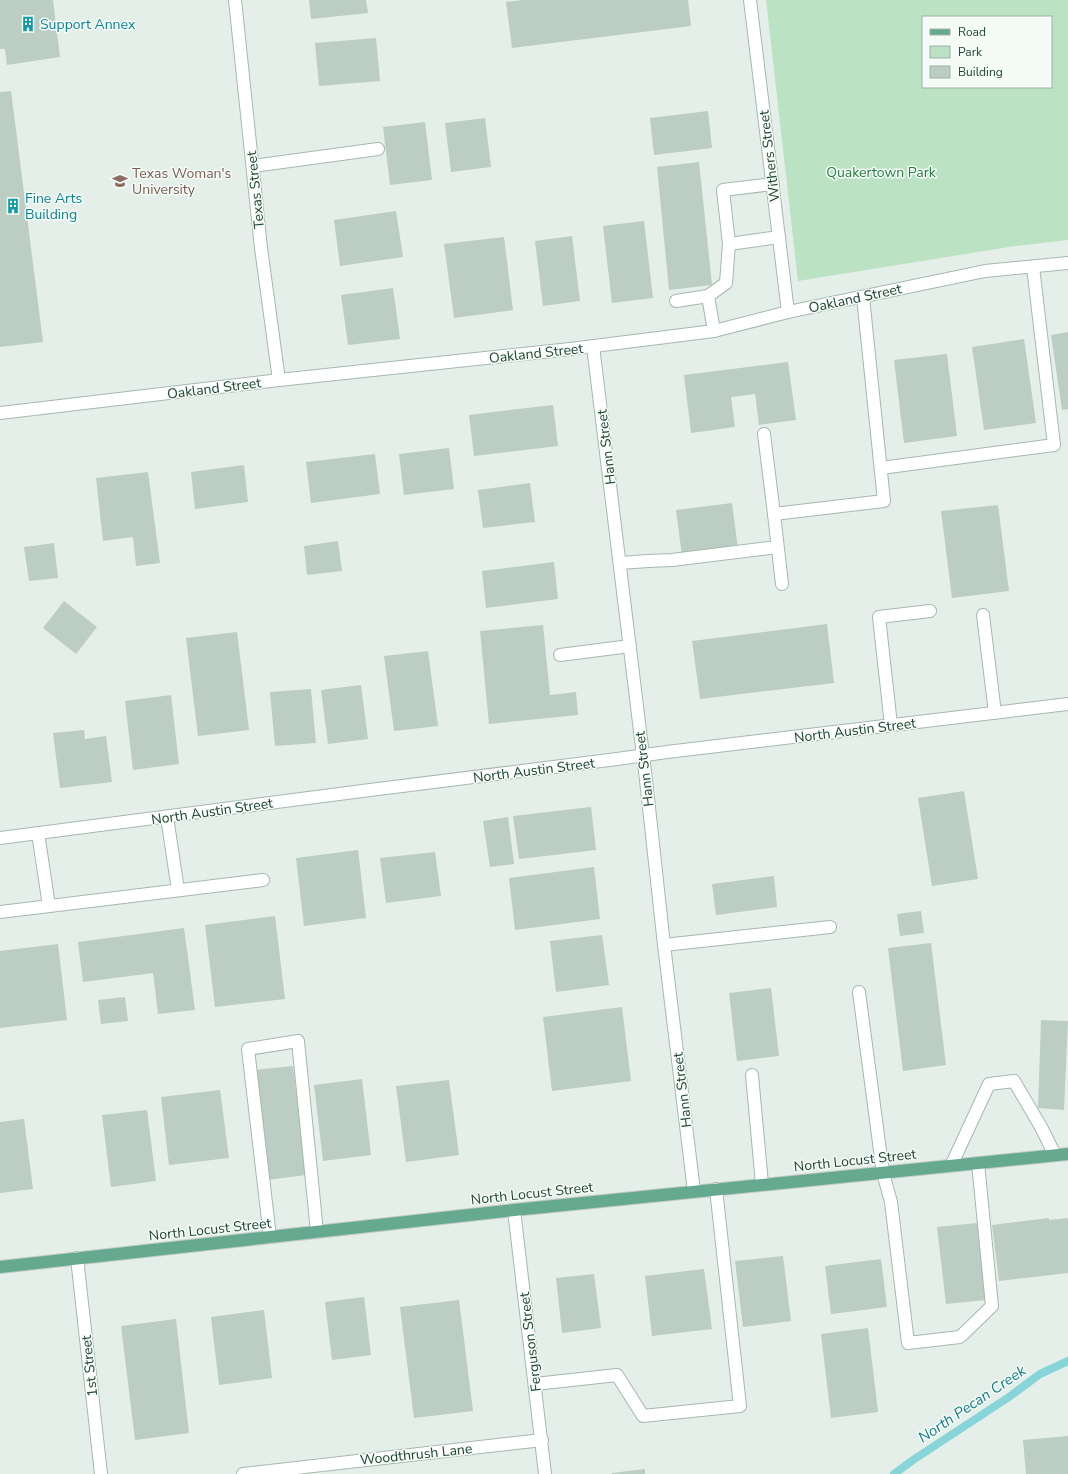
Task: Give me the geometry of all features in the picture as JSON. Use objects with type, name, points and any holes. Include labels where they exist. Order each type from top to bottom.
[{"type":"main road","name":"North Locust Street","points":[[0,1267],[514,1210],[1068,1154]]},
{"type":"street","name":"Texas Street","points":[[235,0],[261,248],[279,380]]},
{"type":"street","name":"Withers Street","points":[[750,0],[788,312]]},
{"type":"street","points":[[252,166],[378,149]]},
{"type":"street","points":[[676,301],[708,296],[726,283],[729,244],[723,190],[773,184]]},
{"type":"street","points":[[729,244],[779,237]]},
{"type":"street","name":"Oakland Street","points":[[0,414],[279,380],[593,346],[714,331],[788,312],[985,271],[1068,263]]},
{"type":"street","points":[[881,468],[1054,445],[1033,267]]},
{"type":"street","points":[[708,296],[714,331]]},
{"type":"street","points":[[774,514],[884,501],[863,297]]},
{"type":"street","name":"Hann Street","points":[[593,346],[694,1191]]},
{"type":"street","points":[[764,434],[782,584]]},
{"type":"street","points":[[620,563],[672,560],[778,547]]},
{"type":"street","points":[[892,725],[879,617],[930,611]]},
{"type":"street","points":[[983,615],[995,713]]},
{"type":"street","points":[[560,655],[630,646]]},
{"type":"street","name":"North Austin Street","points":[[0,838],[643,755],[1068,704]]},
{"type":"street","points":[[167,817],[178,890]]},
{"type":"street","points":[[38,833],[48,906]]},
{"type":"street","points":[[0,912],[263,880]]},
{"type":"street","points":[[664,945],[830,927]]},
{"type":"street","points":[[859,992],[883,1173],[891,1202],[908,1343],[960,1337],[992,1306],[978,1163]]},
{"type":"street","points":[[270,1237],[248,1049],[298,1042],[317,1232]]},
{"type":"street","points":[[752,1075],[762,1184]]},
{"type":"street","points":[[951,1166],[989,1084],[1014,1081],[1041,1127],[1055,1155]]},
{"type":"street","points":[[535,1384],[617,1374],[643,1416],[740,1406],[716,1189]]},
{"type":"street","name":"Ferguson Street","points":[[514,1210],[545,1474]]},
{"type":"street","name":"1st Street","points":[[77,1258],[101,1474]]},
{"type":"street","name":"Woodthrush Lane","points":[[243,1474],[542,1440]]},
{"type":"green space","name":"Quakertown Park","points":[[766,0],[1068,0],[1068,240],[1015,246],[798,281]]},
{"type":"building","name":"Support Annex","points":[[0,0],[53,0],[60,57],[7,65],[5,49],[0,49]]},
{"type":"building","points":[[309,0],[366,0],[368,13],[311,19]]},
{"type":"building","points":[[522,0],[688,0],[691,26],[512,48],[506,2]]},
{"type":"building","points":[[376,38],[380,81],[319,86],[315,43]]},
{"type":"building","name":"Fine Arts Building","points":[[11,91],[43,342],[0,347],[0,92]]},
{"type":"building","points":[[708,111],[712,148],[654,155],[650,118]]},
{"type":"building","points":[[485,118],[491,167],[451,172],[445,123]]},
{"type":"building","points":[[425,122],[432,180],[390,185],[383,127]]},
{"type":"building","points":[[699,162],[712,285],[669,290],[657,167]]},
{"type":"building","points":[[396,211],[403,257],[340,266],[334,220]]},
{"type":"building","points":[[644,221],[653,298],[612,303],[603,226]]},
{"type":"building","points":[[572,236],[580,301],[543,306],[535,241]]},
{"type":"building","points":[[504,237],[513,310],[454,318],[444,244]]},
{"type":"building","points":[[393,288],[400,339],[348,345],[341,295]]},
{"type":"building","points":[[1068,332],[1068,409],[1062,410],[1051,335]]},
{"type":"building","points":[[1024,339],[1036,423],[984,430],[972,347]]},
{"type":"building","points":[[947,354],[957,436],[904,443],[894,360]]},
{"type":"building","points":[[788,362],[796,420],[759,425],[755,394],[731,397],[735,427],[691,433],[684,375]]},
{"type":"building","points":[[553,405],[558,446],[474,456],[469,415]]},
{"type":"building","points":[[449,448],[454,489],[404,495],[399,454]]},
{"type":"building","points":[[375,454],[380,494],[311,503],[306,462]]},
{"type":"building","points":[[244,465],[248,502],[195,509],[191,472]]},
{"type":"building","points":[[148,472],[160,563],[136,566],[133,537],[103,541],[96,478]]},
{"type":"building","points":[[530,483],[535,522],[483,528],[478,490]]},
{"type":"building","points":[[732,503],[738,549],[682,556],[676,510]]},
{"type":"building","points":[[998,505],[1009,591],[952,598],[941,511]]},
{"type":"building","points":[[338,541],[342,571],[307,575],[304,546]]},
{"type":"building","points":[[54,543],[58,578],[29,581],[24,547]]},
{"type":"building","points":[[554,562],[558,599],[486,608],[482,571]]},
{"type":"building","points":[[64,601],[97,627],[76,654],[43,628]]},
{"type":"building","points":[[827,624],[834,683],[700,699],[692,641]]},
{"type":"building","points":[[543,625],[550,695],[576,692],[578,715],[489,724],[480,631]]},
{"type":"building","points":[[237,632],[249,730],[198,736],[186,638]]},
{"type":"building","points":[[428,651],[438,726],[394,731],[384,656]]},
{"type":"building","points":[[361,685],[368,739],[328,744],[321,690]]},
{"type":"building","points":[[311,689],[316,743],[275,746],[270,692]]},
{"type":"building","points":[[171,695],[179,764],[133,770],[125,701]]},
{"type":"building","points":[[84,730],[85,739],[106,736],[112,782],[60,788],[53,733]]},
{"type":"building","points":[[964,791],[978,879],[932,886],[918,798]]},
{"type":"building","points":[[591,807],[596,850],[519,859],[513,816]]},
{"type":"building","points":[[508,817],[514,864],[490,867],[483,821]]},
{"type":"building","points":[[358,850],[366,918],[304,926],[296,858]]},
{"type":"building","points":[[435,852],[441,896],[386,903],[380,858]]},
{"type":"building","points":[[594,867],[600,919],[515,930],[509,878]]},
{"type":"building","points":[[774,876],[777,907],[716,915],[712,884]]},
{"type":"building","points":[[921,911],[924,933],[900,936],[897,914]]},
{"type":"building","points":[[275,916],[285,999],[215,1007],[205,925]]},
{"type":"building","points":[[184,928],[195,1010],[158,1014],[153,973],[83,982],[78,942]]},
{"type":"building","points":[[602,935],[609,985],[556,992],[550,941]]},
{"type":"building","points":[[931,943],[946,1065],[903,1071],[888,948]]},
{"type":"building","points":[[58,944],[67,1020],[0,1028],[0,951]]},
{"type":"building","points":[[771,988],[779,1056],[737,1061],[729,993]]},
{"type":"building","points":[[125,997],[128,1021],[101,1024],[98,1000]]},
{"type":"building","points":[[622,1007],[631,1081],[552,1091],[543,1017]]},
{"type":"building","points":[[1041,1020],[1068,1021],[1064,1110],[1038,1108]]},
{"type":"building","points":[[293,1066],[306,1175],[267,1180],[254,1070]]},
{"type":"building","points":[[362,1079],[371,1155],[323,1161],[314,1085]]},
{"type":"building","points":[[449,1080],[459,1155],[406,1162],[396,1086]]},
{"type":"building","points":[[220,1090],[229,1158],[169,1165],[161,1097]]},
{"type":"building","points":[[147,1110],[156,1181],[111,1187],[102,1115]]},
{"type":"building","points":[[24,1119],[33,1189],[0,1193],[0,1122]]},
{"type":"building","points":[[1049,1218],[1049,1220],[1068,1218],[1068,1273],[999,1281],[992,1225]]},
{"type":"building","points":[[977,1223],[986,1300],[946,1304],[937,1227]]},
{"type":"building","points":[[783,1256],[791,1321],[743,1327],[735,1261]]},
{"type":"building","points":[[881,1259],[887,1307],[831,1314],[825,1266]]},
{"type":"building","points":[[704,1269],[712,1329],[652,1336],[645,1276]]},
{"type":"building","points":[[594,1274],[601,1328],[562,1333],[556,1278]]},
{"type":"building","points":[[364,1297],[371,1355],[332,1360],[325,1302]]},
{"type":"building","points":[[459,1300],[473,1411],[414,1418],[400,1307]]},
{"type":"building","points":[[264,1310],[272,1378],[219,1385],[211,1317]]},
{"type":"building","points":[[176,1319],[189,1433],[135,1440],[121,1326]]},
{"type":"building","points":[[868,1328],[878,1412],[831,1418],[821,1334]]},
{"type":"building","points":[[1068,1436],[1068,1474],[1026,1474],[1023,1440]]},
{"type":"building","points":[[645,1469],[645,1474],[612,1474],[612,1473]]},
{"type":"waterway","name":"North Pecan Creek","points":[[894,1474],[1009,1397],[1040,1374],[1068,1361]]},
{"type":"place","name":"Support Annex","points":[[28,24]]},
{"type":"place","name":"Texas Woman's University","points":[[120,181]]},
{"type":"place","name":"Fine Arts Building","points":[[13,206]]}]
